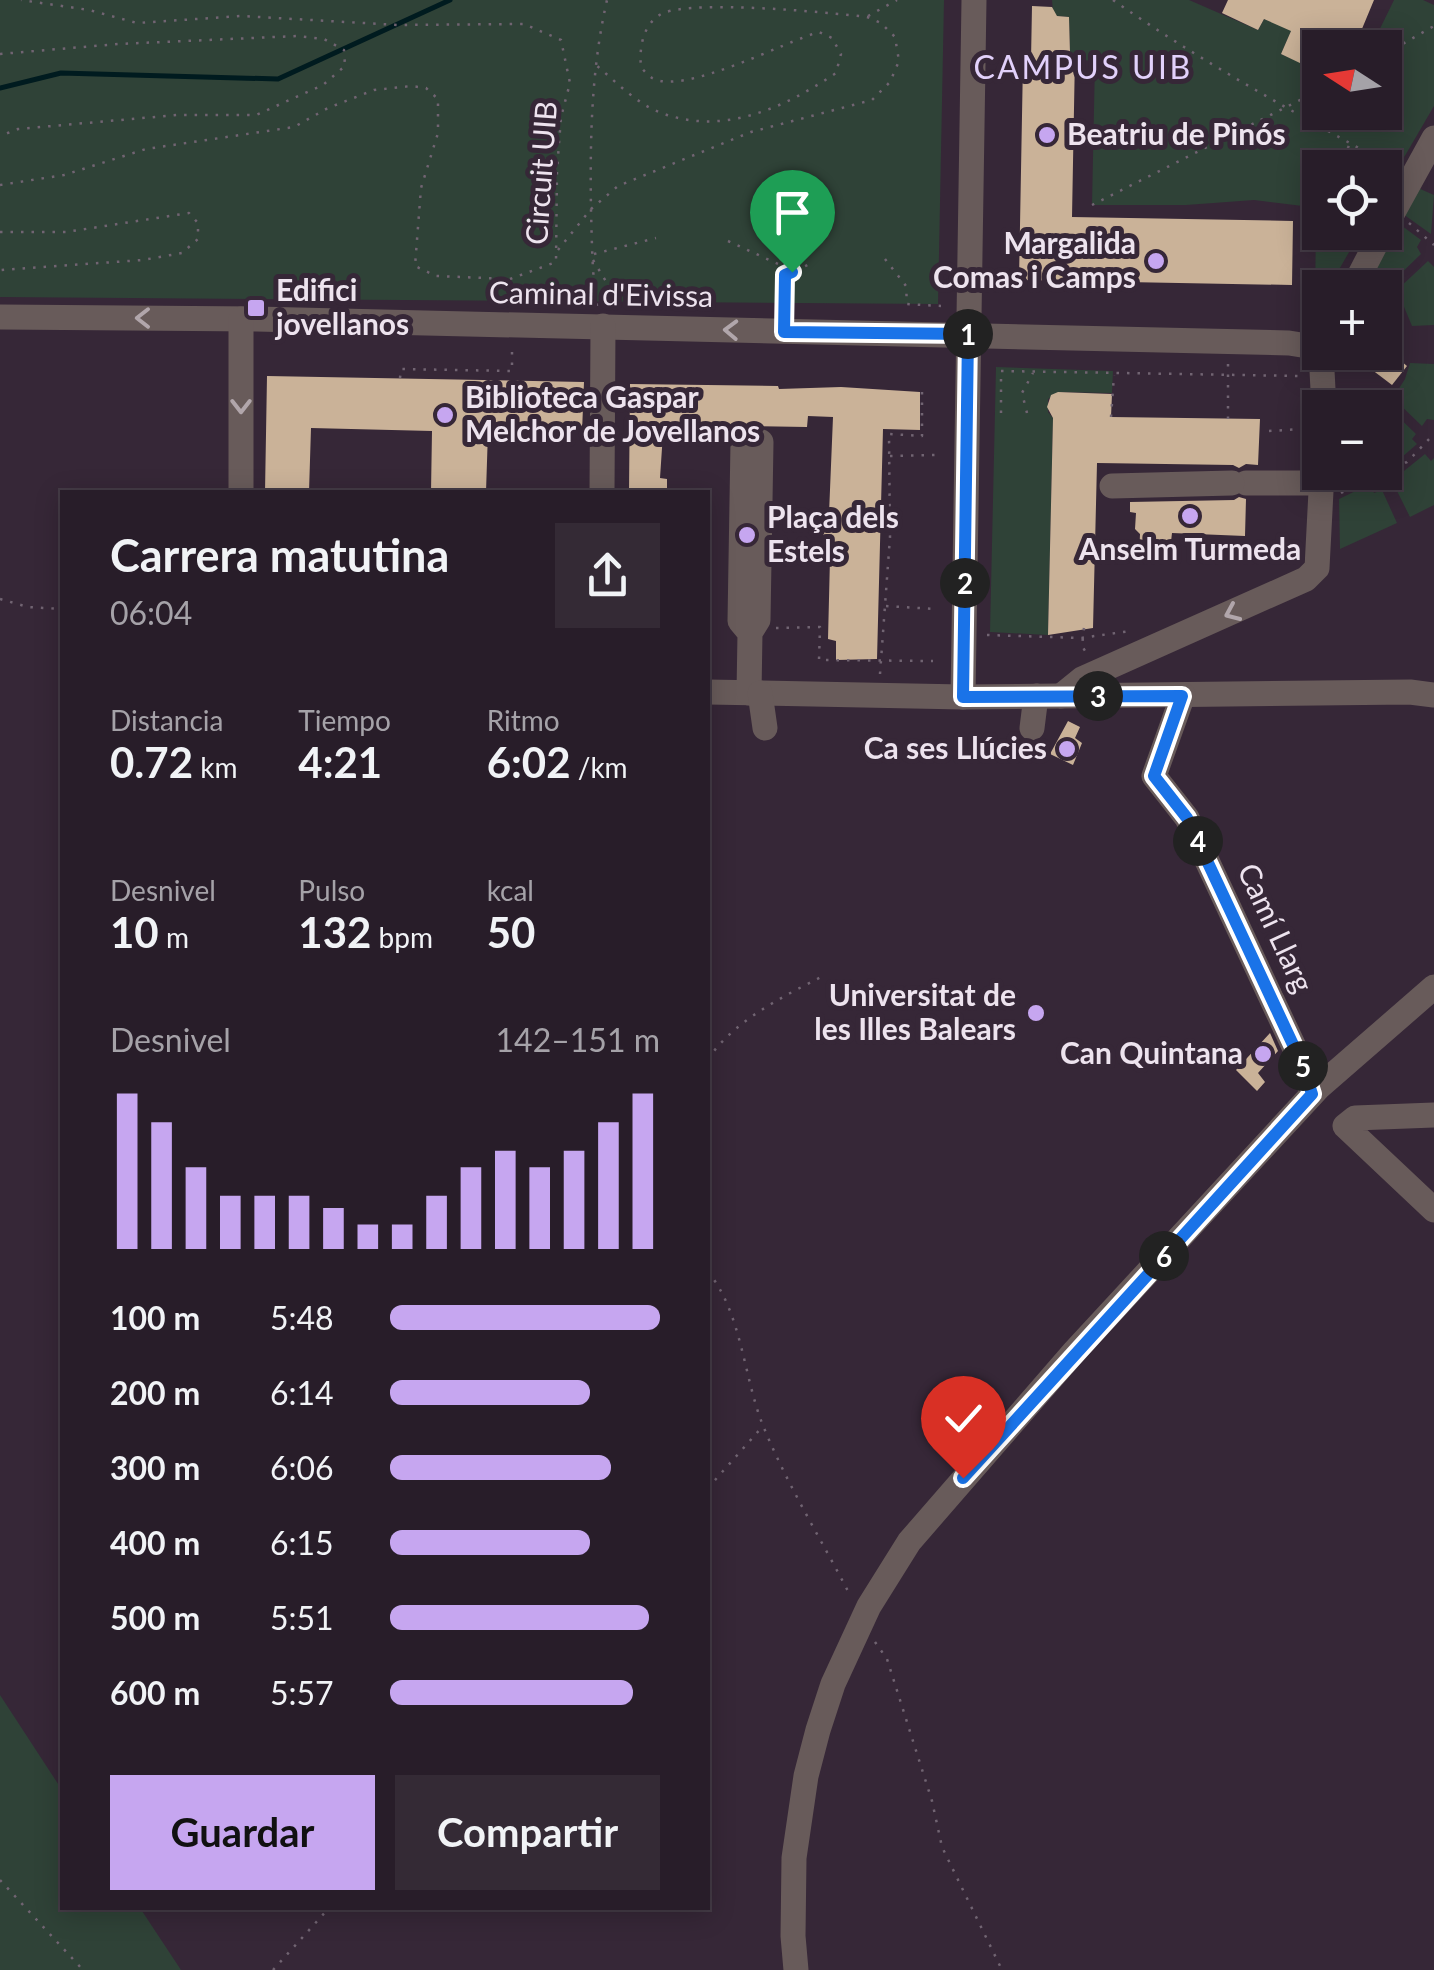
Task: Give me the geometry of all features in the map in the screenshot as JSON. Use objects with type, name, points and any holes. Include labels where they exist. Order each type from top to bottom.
[{"type":"street","points":[[963,697],[974,0]]},
{"type":"street","points":[[1402,197],[1434,138]]},
{"type":"street","name":"Caminal d'Eivissa","points":[[0,317],[968,334],[1302,346]]},
{"type":"street","points":[[241,319],[241,490]]},
{"type":"street","points":[[602,490],[610,327]]},
{"type":"street","points":[[762,630],[740,622],[742,442],[761,442],[758,620],[762,630],[755,692],[765,728]]},
{"type":"street","points":[[1112,486],[1302,485]]},
{"type":"street","points":[[1032,728],[1048,696],[1306,580],[1318,568],[1321,490]]},
{"type":"street","points":[[710,692],[963,697],[1426,692]]},
{"type":"street","name":"Camí Llarg","points":[[1182,696],[1154,776],[1196,835],[1303,1066],[1312,1094]]},
{"type":"street","points":[[796,1970],[794,1858],[806,1776],[833,1684],[869,1606],[909,1542],[1074,1352],[1312,1094],[1434,988]]},
{"type":"street","points":[[1434,1115],[1355,1118],[1345,1126],[1434,1210]]},
{"type":"path","name":"Circuit UIB","points":[[0,185],[64,175],[146,150],[294,127],[374,90],[426,88],[438,99],[438,134],[421,188],[416,266],[436,276],[510,280],[556,262],[558,152],[561,117],[570,83],[561,40],[524,24],[398,25],[241,16],[138,22],[21,0]]},
{"type":"path","points":[[607,0],[596,65],[590,150],[596,302],[610,327]]},
{"type":"path","points":[[867,17],[897,0]]},
{"type":"path","points":[[1113,0],[1210,65],[1413,178]]},
{"type":"path","points":[[557,251],[592,209],[618,186],[794,118],[838,112],[872,100],[890,82],[899,61],[895,37],[881,23],[867,17],[711,6],[663,13],[648,27],[639,47],[640,67],[654,80],[678,81],[725,68],[819,32],[832,38],[841,54],[836,73],[819,85],[754,117],[724,122],[690,121],[656,112],[596,65]]},
{"type":"path","points":[[1402,44],[1434,26]]},
{"type":"path","points":[[0,54],[297,36],[324,39],[344,50],[346,66],[323,85],[256,115],[177,115],[18,130],[0,136]]},
{"type":"path","points":[[1092,205],[1302,100]]},
{"type":"path","points":[[1347,150],[1350,143]]},
{"type":"path","points":[[0,232],[66,232],[189,213],[198,223],[198,239],[182,253],[143,260],[0,270]]},
{"type":"path","points":[[770,217],[785,275],[784,332]]},
{"type":"path","points":[[1402,226],[1416,226],[1434,245]]},
{"type":"path","points":[[592,256],[656,238]]},
{"type":"path","points":[[728,242],[780,264]]},
{"type":"path","points":[[592,256],[616,298],[610,327]]},
{"type":"path","points":[[885,259],[906,286],[908,304],[941,306]]},
{"type":"path","points":[[785,275],[812,263]]},
{"type":"path","points":[[400,378],[401,369],[512,371],[513,324]]},
{"type":"path","points":[[1227,343],[1228,420]]},
{"type":"path","points":[[1001,413],[1001,371],[1304,376]]},
{"type":"path","points":[[1027,413],[1022,393],[1034,372]]},
{"type":"path","points":[[1110,417],[1114,373]]},
{"type":"path","points":[[880,695],[890,537],[889,434],[922,436],[922,385]]},
{"type":"path","points":[[1269,430],[1302,429]]},
{"type":"path","points":[[1402,464],[1434,434]]},
{"type":"path","points":[[888,456],[936,456]]},
{"type":"path","points":[[0,599],[28,607],[60,609]]},
{"type":"path","points":[[884,606],[935,608]]},
{"type":"path","points":[[762,630],[820,627],[819,660],[933,662]]},
{"type":"path","points":[[1084,628],[1084,648],[1097,673]]},
{"type":"path","points":[[987,635],[1083,637],[1130,631]]},
{"type":"path","points":[[710,1055],[718,1044],[776,1000],[823,976]]},
{"type":"path","points":[[710,1274],[742,1348],[763,1426],[850,1596]]},
{"type":"path","points":[[710,1486],[763,1426]]},
{"type":"path","points":[[861,1624],[887,1659],[932,1800],[942,1847],[1002,1970]]},
{"type":"path","points":[[0,1880],[83,1970]]},
{"type":"path","points":[[273,1970],[328,1910]]},
{"type":"green space","points":[[0,0],[944,0],[938,304],[0,297]]},
{"type":"green space","points":[[1052,0],[1189,0],[1258,30],[1264,19],[1275,23],[1296,20],[1281,54],[1302,63],[1302,130],[1402,130],[1402,30],[1379,30],[1394,0],[1423,0],[1434,5],[1434,106],[1402,161],[1402,150],[1302,150],[1302,206],[1254,200],[1092,205],[1095,61],[1081,60],[1081,54],[1070,53],[1069,17],[1057,16]]},
{"type":"green space","points":[[1418,188],[1434,195],[1431,234],[1403,214]]},
{"type":"green space","points":[[1402,226],[1421,240],[1417,247],[1421,254],[1402,272],[1372,270],[1383,250],[1402,250]]},
{"type":"green space","points":[[1316,250],[1350,250],[1339,270],[1315,270]]},
{"type":"green space","points":[[1428,261],[1434,267],[1434,325],[1412,326],[1402,302],[1402,285]]},
{"type":"green space","points":[[1410,363],[1434,364],[1434,420],[1427,419],[1422,426],[1402,407],[1402,390],[1398,390]]},
{"type":"green space","points":[[996,367],[1113,371],[1112,393],[1058,392],[1048,399],[1048,412],[1053,418],[1048,635],[990,632]]},
{"type":"green space","points":[[1402,420],[1416,434],[1412,439],[1417,444],[1402,457]]},
{"type":"green space","points":[[1425,454],[1431,461],[1434,458],[1434,505],[1410,517],[1396,490],[1402,490],[1402,473]]},
{"type":"green space","points":[[1358,490],[1382,490],[1397,523],[1340,549],[1339,499]]},
{"type":"green space","points":[[0,1695],[60,1787],[60,1910],[141,1910],[181,1970],[0,1970]]},
{"type":"building","points":[[1228,0],[1374,0],[1362,30],[1302,30],[1302,64],[1281,54],[1291,31],[1264,19],[1258,30],[1222,13]]},
{"type":"building","name":"Margalida Comas i Camps","points":[[1032,6],[1052,7],[1057,16],[1069,17],[1070,53],[1075,54],[1072,217],[1293,221],[1292,285],[1019,280],[1023,61],[1031,60]]},
{"type":"building","points":[[1402,362],[1407,366],[1392,385],[1372,370],[1402,370]]},
{"type":"building","points":[[267,376],[584,382],[582,432],[488,431],[486,490],[431,490],[432,431],[311,428],[309,490],[265,490]]},
{"type":"building","points":[[630,384],[920,392],[920,430],[883,429],[877,659],[836,660],[836,641],[828,639],[830,558],[823,534],[829,514],[833,417],[808,416],[807,427],[743,426],[729,434],[663,433],[660,478],[667,479],[667,490],[629,490]]},
{"type":"building","name":"Anselm Turmeda","points":[[1112,394],[1111,417],[1260,419],[1258,465],[1239,468],[1097,463],[1093,628],[1048,635],[1053,418],[1047,407],[1051,395]]},
{"type":"building","points":[[1246,499],[1245,536],[1172,533],[1169,559],[1139,558],[1140,534],[1135,529],[1136,513],[1130,512],[1130,502]]},
{"type":"building","name":"Ca ses Llúcies","points":[[1068,721],[1080,727],[1075,738],[1082,743],[1073,765],[1050,754]]},
{"type":"building","name":"Can Quintana","points":[[1270,1033],[1278,1051],[1258,1073],[1265,1082],[1257,1091],[1236,1070]]},
{"type":"waterway","points":[[0,88],[61,73],[278,79],[450,0]]},
{"type":"place","name":"Beatriu de Pinós","points":[[1047,135]]},
{"type":"place","name":"Margalida Comas i Camps","points":[[1156,261]]},
{"type":"place","name":"Edifici jovellanos","points":[[256,308]]},
{"type":"place","name":"Biblioteca Gaspar Melchor de Jovellanos","points":[[445,415]]},
{"type":"place","name":"Anselm Turmeda","points":[[1190,516]]},
{"type":"place","name":"Plaça dels Estels","points":[[747,535]]},
{"type":"place","name":"Ca ses Llúcies","points":[[1067,749]]},
{"type":"place","name":"Universitat de les Illes Balears","points":[[1036,1013]]},
{"type":"place","name":"Can Quintana","points":[[1263,1054]]},
{"type":"district","name":"CAMPUS UIB","points":[[1083,68]]},
{"type":"route","points":[[792,272],[785,275],[784,332],[968,334],[963,697],[1182,696],[1154,776],[1187,818],[1303,1066],[1312,1094],[963,1478]]}]
